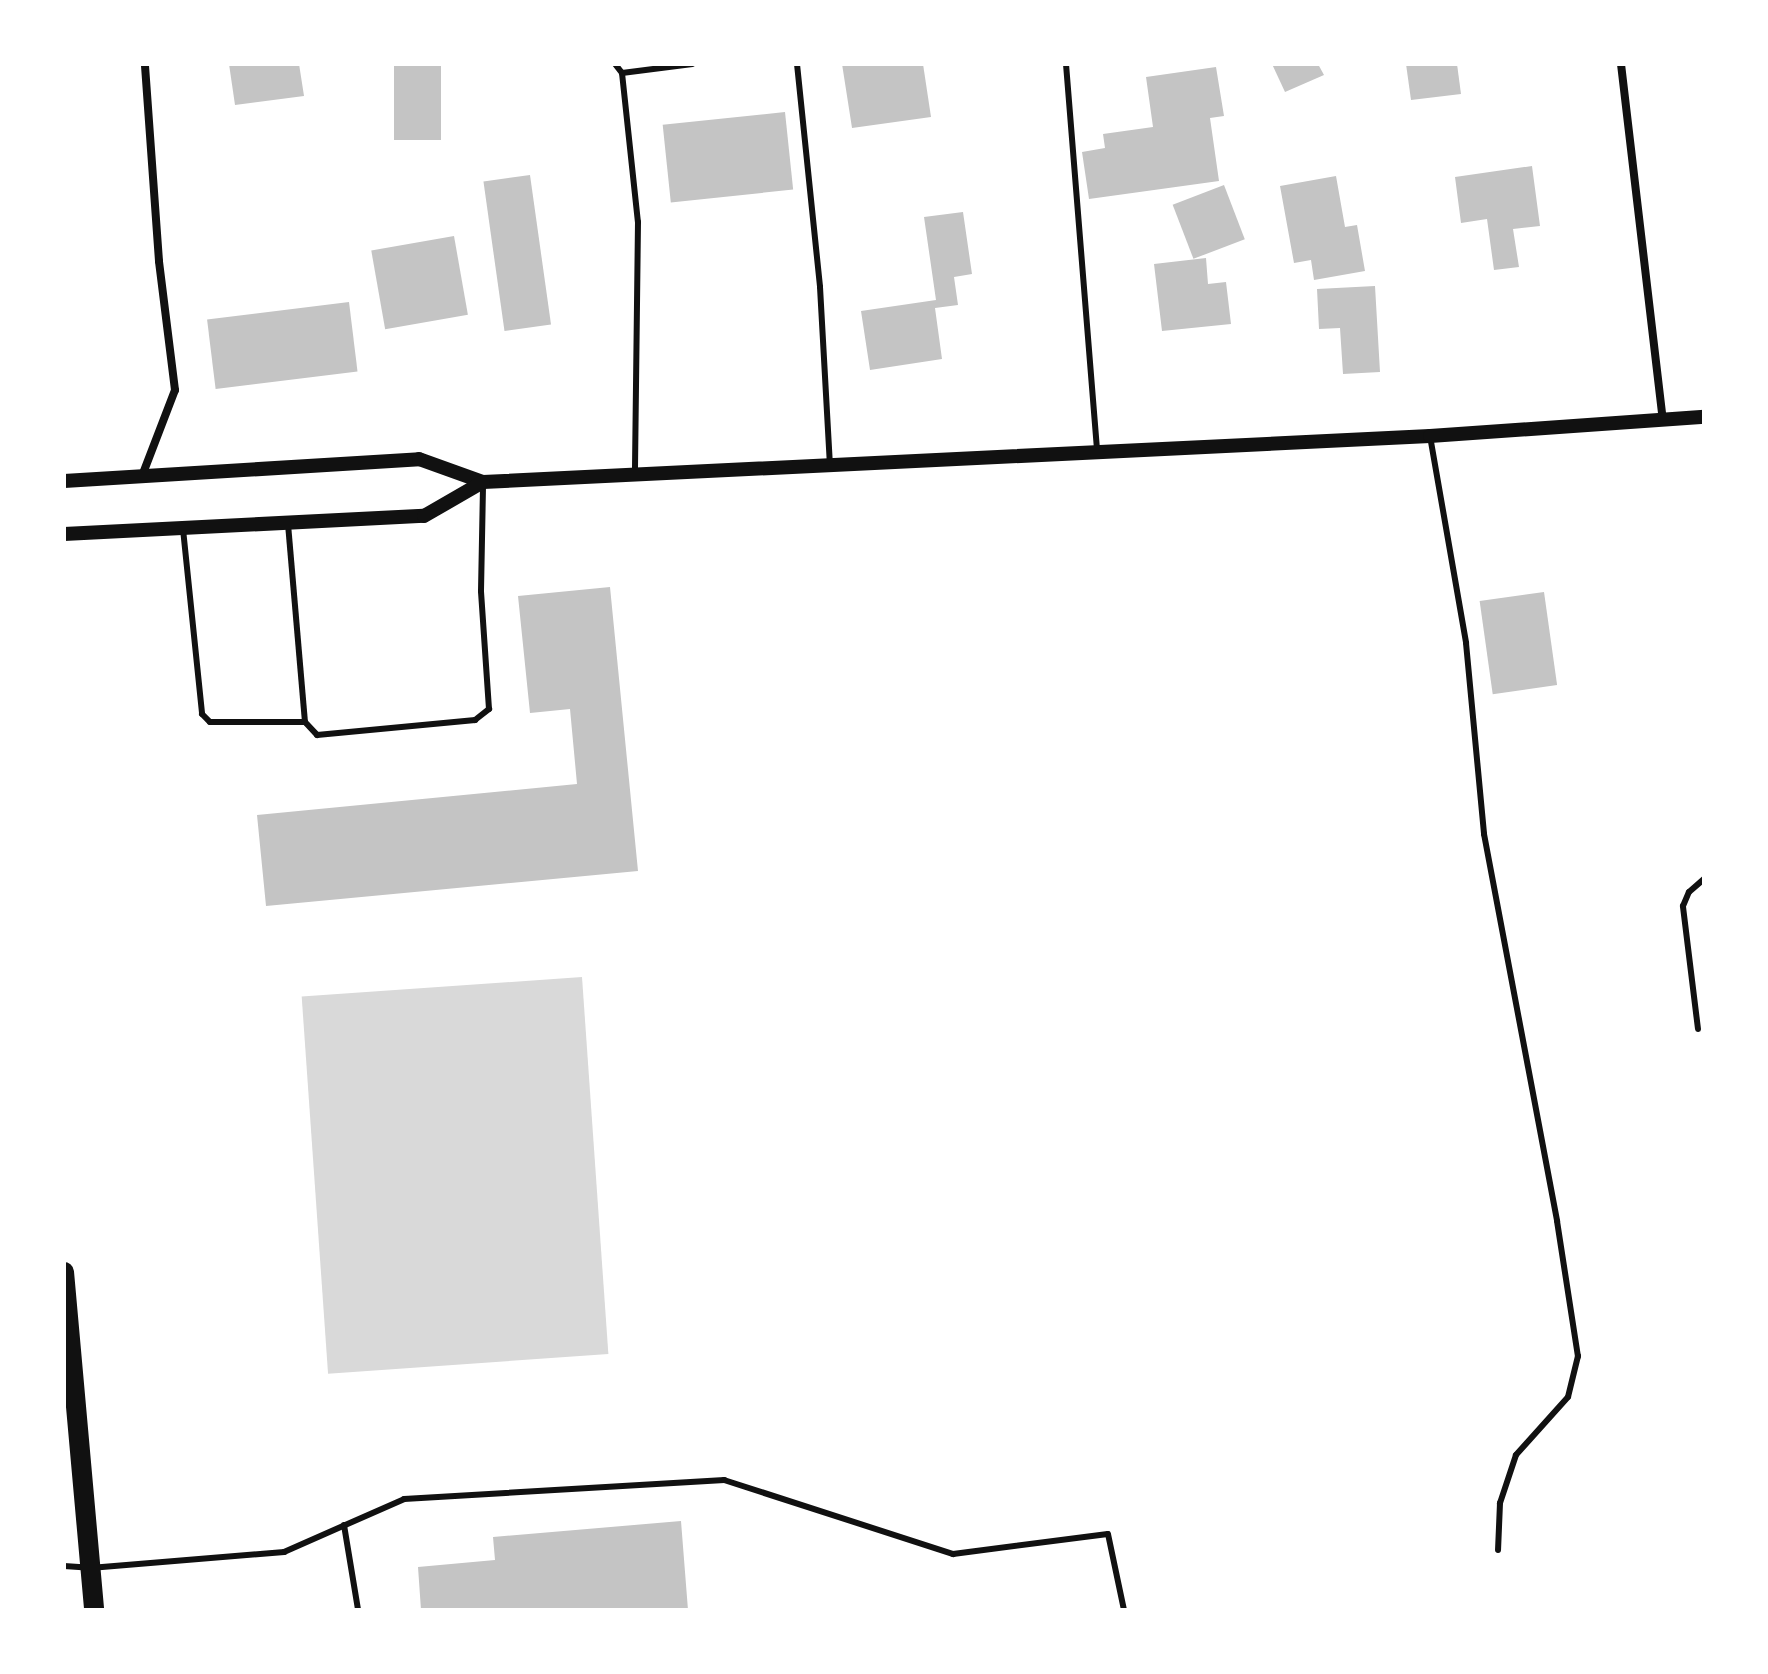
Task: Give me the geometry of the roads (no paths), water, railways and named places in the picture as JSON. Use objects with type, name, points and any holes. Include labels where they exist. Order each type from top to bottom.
[{"type":"main road","points":[[64,1272],[94,1610]]},
{"type":"street","points":[[141,476],[175,390],[159,261],[145,64]]},
{"type":"street","points":[[1621,64],[1663,420]]},
{"type":"street","points":[[64,481],[419,459],[483,482],[1430,436],[1704,417]]},
{"type":"street","points":[[64,534],[424,516],[483,482]]},
{"type":"lane","points":[[615,64],[622,73],[638,222],[635,475]]},
{"type":"lane","points":[[622,73],[692,64]]},
{"type":"lane","points":[[797,64],[820,287],[830,466]]},
{"type":"lane","points":[[1066,64],[1097,452]]},
{"type":"lane","points":[[1430,436],[1466,643],[1484,834],[1555,1206],[1578,1356],[1568,1397],[1516,1455],[1500,1503],[1498,1550]]},
{"type":"lane","points":[[288,522],[305,722],[317,735],[475,720],[489,709],[481,591],[483,482]]},
{"type":"lane","points":[[183,526],[202,714],[210,722],[305,722]]},
{"type":"lane","points":[[1698,1029],[1683,906],[1689,892],[1704,879]]},
{"type":"lane","points":[[64,1566],[90,1568],[284,1552],[404,1499],[724,1480],[953,1554],[1108,1534],[1124,1610]]},
{"type":"lane","points":[[344,1525],[358,1610]]}]
